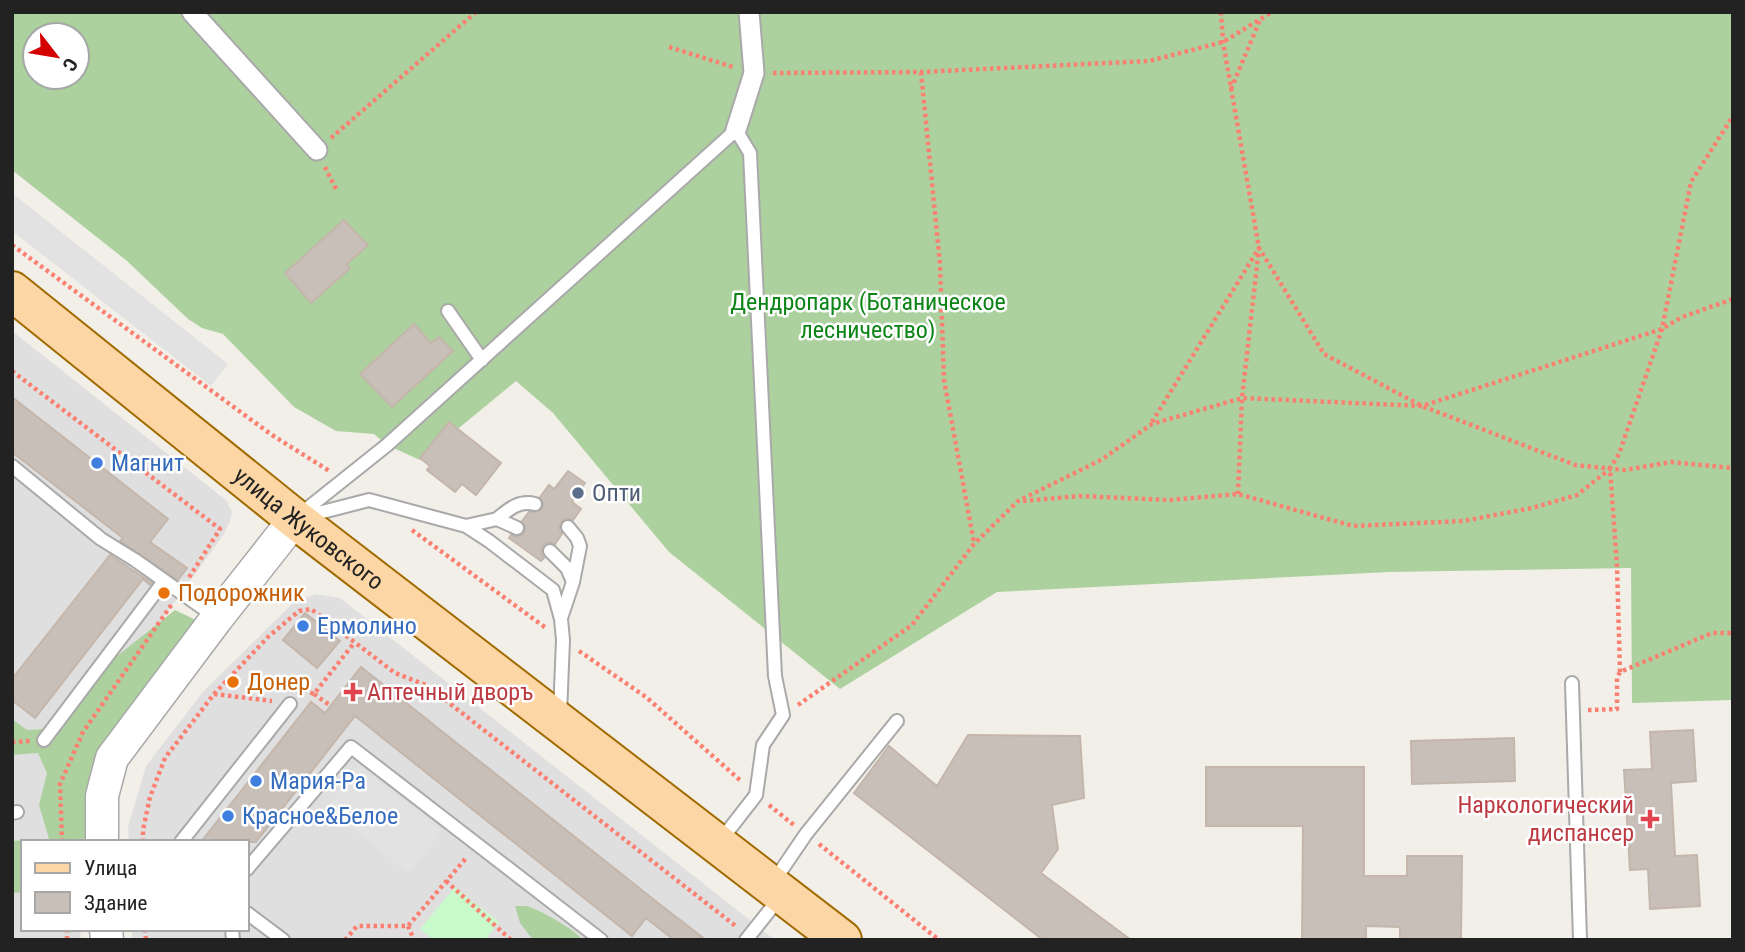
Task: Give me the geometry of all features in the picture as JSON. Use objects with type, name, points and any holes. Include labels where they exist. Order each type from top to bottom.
[{"type":"main road","name":"улица Жуковского","points":[[18,300],[295,519],[842,940]]},
{"type":"street","points":[[192,12],[317,150]]},
{"type":"street","points":[[736,130],[754,73],[749,12]]},
{"type":"street","points":[[103,840],[102,796],[112,758],[295,519]]},
{"type":"lane","points":[[295,519],[387,445],[736,130],[750,153],[775,676],[783,715],[763,745],[756,795],[718,844]]},
{"type":"lane","points":[[448,311],[482,360]]},
{"type":"lane","points":[[509,318],[521,324]]},
{"type":"lane","points":[[12,466],[102,539],[217,618]]},
{"type":"lane","points":[[295,519],[369,500],[466,526],[489,541],[553,590],[561,618],[563,640],[560,721]]},
{"type":"lane","points":[[466,526],[497,519],[514,505],[530,502],[535,504]]},
{"type":"lane","points":[[497,519],[517,528]]},
{"type":"lane","points":[[561,618],[573,582],[580,546],[568,527]]},
{"type":"lane","points":[[550,551],[567,568],[573,582]]},
{"type":"lane","points":[[44,740],[164,581]]},
{"type":"lane","points":[[1572,683],[1580,940]]},
{"type":"lane","points":[[183,840],[290,704]]},
{"type":"lane","points":[[747,938],[806,834],[897,721]]},
{"type":"lane","points":[[248,868],[351,747],[601,940]]},
{"type":"lane","points":[[248,914],[283,940]]},
{"type":"path","points":[[337,191],[317,150],[476,12]]},
{"type":"path","points":[[1221,12],[1223,42],[1259,248],[1242,398],[1238,494]]},
{"type":"path","points":[[669,47],[754,73],[921,72],[1149,61],[1223,42],[1272,12]]},
{"type":"path","points":[[1231,89],[1261,19]]},
{"type":"path","points":[[921,72],[940,264],[944,380],[974,544]]},
{"type":"path","points":[[1018,501],[1080,496],[1169,500],[1238,494],[1353,526],[1463,521],[1532,508],[1577,495],[1610,468],[1619,454],[1662,329],[1691,182],[1733,116]]},
{"type":"path","points":[[12,245],[272,436],[344,480]]},
{"type":"path","points":[[1259,248],[1324,354],[1422,406],[1575,465],[1625,470],[1671,462],[1733,468]]},
{"type":"path","points":[[1152,424],[1259,248]]},
{"type":"path","points":[[783,715],[912,625],[974,544],[1018,501],[1101,460],[1152,424],[1242,398],[1422,406],[1662,329],[1682,317],[1733,299]]},
{"type":"path","points":[[12,371],[220,529],[180,593],[83,732],[60,784],[62,840]]},
{"type":"path","points":[[1573,711],[1618,709],[1617,566],[1610,468]]},
{"type":"path","points":[[369,500],[646,697],[756,795],[939,940]]},
{"type":"path","points":[[143,840],[150,797],[165,758],[214,694],[269,636],[299,611],[311,608],[395,673],[426,685],[747,938]]},
{"type":"path","points":[[1619,672],[1712,633],[1733,633]]},
{"type":"path","points":[[314,694],[354,643]]},
{"type":"path","points":[[214,694],[290,704],[302,690],[314,694],[331,706]]},
{"type":"path","points":[[345,940],[357,926],[408,926],[477,845]]},
{"type":"path","points":[[446,881],[511,940]]},
{"type":"path","points":[[408,926],[414,940]]},
{"type":"shaded area","points":[[12,193],[228,364],[211,386],[12,231]]},
{"type":"shaded area","points":[[12,331],[227,501],[232,512],[224,534],[91,718],[74,840],[21,840],[21,931],[80,931],[81,940],[12,940]]},
{"type":"shaded area","points":[[316,594],[340,598],[775,940],[132,940],[132,931],[248,931],[248,840],[129,840],[128,827],[146,766],[203,692],[293,603]]},
{"type":"shaded area","points":[[359,766],[442,831],[409,873],[326,808]]},
{"type":"green space","name":"Дендропарк (Ботаническое лесничество)","points":[[12,12],[1733,12],[1733,700],[1632,703],[1631,568],[1389,572],[997,592],[840,689],[669,552],[553,413],[516,381],[420,460],[387,445],[374,434],[336,431],[294,407],[223,334],[202,328],[188,319],[127,261],[12,170]]},
{"type":"green space","points":[[175,610],[196,620],[105,759],[94,840],[30,840],[49,839],[39,805],[47,773],[38,753],[12,755],[12,719],[27,730],[59,728],[107,664]]},
{"type":"green space","points":[[12,841],[21,841],[21,892],[12,893]]},
{"type":"green space","points":[[455,887],[499,922],[485,940],[434,940],[420,929]]},
{"type":"green space","points":[[515,906],[527,906],[540,911],[582,940],[533,940],[520,923]]},
{"type":"building","points":[[344,220],[368,245],[347,264],[350,268],[311,303],[285,273]]},
{"type":"building","points":[[414,324],[431,343],[439,337],[453,351],[392,407],[360,374]]},
{"type":"building","points":[[12,397],[168,519],[150,542],[187,568],[178,580],[120,541],[123,538],[12,452]]},
{"type":"building","points":[[449,422],[501,463],[476,495],[462,484],[455,492],[427,470],[430,466],[420,458]]},
{"type":"building","points":[[568,471],[585,483],[572,502],[581,509],[573,520],[567,518],[562,521],[559,528],[562,534],[555,544],[548,542],[543,545],[541,553],[544,558],[541,561],[509,538],[511,535],[523,535],[526,528],[522,521],[529,512],[541,510],[544,505],[540,497],[549,485],[554,489]]},
{"type":"building","points":[[110,555],[152,583],[150,585],[143,579],[35,718],[12,700],[12,679]]},
{"type":"building","points":[[305,613],[340,641],[317,668],[283,640]]},
{"type":"building","points":[[361,667],[706,940],[674,940],[646,918],[632,936],[355,716],[256,842],[203,840],[311,702],[325,713]]},
{"type":"building","name":"Наркологический диспансер","points":[[1693,730],[1696,781],[1671,783],[1675,856],[1697,855],[1700,906],[1650,909],[1648,869],[1630,870],[1624,770],[1652,769],[1650,732]]},
{"type":"building","points":[[968,735],[1080,736],[1084,798],[1052,805],[1058,849],[1041,873],[1131,940],[1043,940],[854,793],[889,746],[937,786]]},
{"type":"building","points":[[1514,738],[1515,781],[1412,784],[1411,741]]},
{"type":"building","points":[[1206,767],[1364,767],[1364,876],[1407,876],[1407,856],[1462,856],[1461,940],[1400,940],[1400,927],[1366,926],[1366,940],[1302,940],[1303,826],[1206,826]]},
{"type":"place","name":"Магнит","points":[[97,463]]},
{"type":"place","name":"Опти","points":[[578,493]]},
{"type":"place","name":"Подорожник","points":[[164,593]]},
{"type":"place","name":"Ермолино","points":[[303,626]]},
{"type":"place","name":"Донер","points":[[233,682]]},
{"type":"place","name":"Аптечный дворъ","points":[[353,692]]},
{"type":"place","name":"Мария-Ра","points":[[256,781]]},
{"type":"place","name":"Красное&Белое","points":[[228,816]]},
{"type":"place","name":"Наркологический диспансер","points":[[1650,819]]}]
